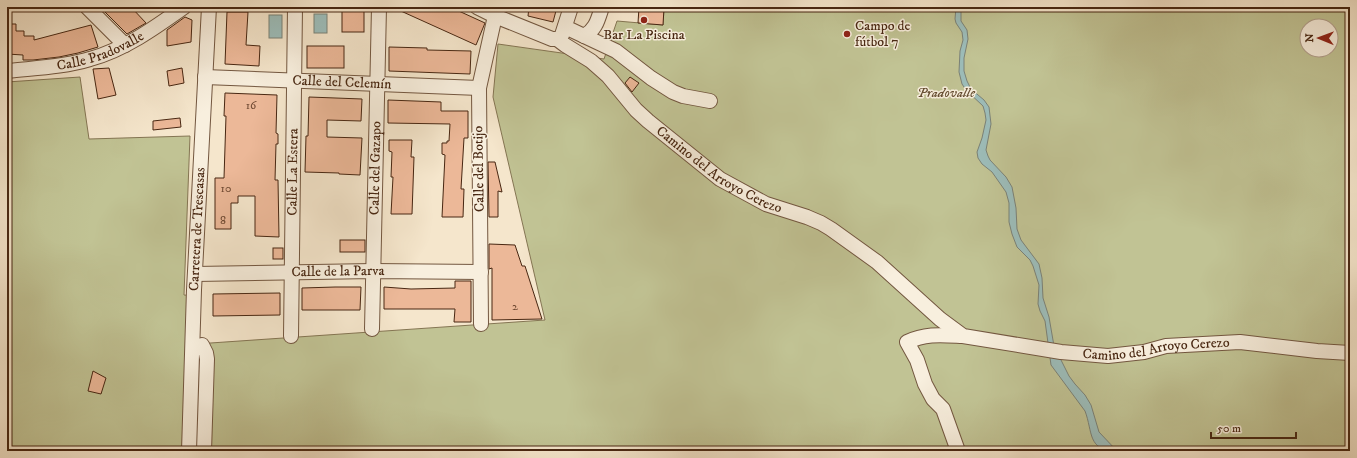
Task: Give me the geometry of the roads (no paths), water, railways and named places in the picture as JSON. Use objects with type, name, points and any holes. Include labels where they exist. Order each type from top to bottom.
[{"type":"street","points":[[87,7],[125,45]]},
{"type":"street","name":"Calle Pradovalle","points":[[8,71],[85,61],[101,56],[125,45],[165,21],[184,7]]},
{"type":"street","name":"Carretera de Trescasas","points":[[189,451],[195,274],[204,77],[209,7]]},
{"type":"street","name":"Calle La Estera","points":[[290,336],[295,7]]},
{"type":"street","name":"Calle del Gazapo","points":[[372,329],[379,7]]},
{"type":"street","name":"Camino del Arroyo Cerezo","points":[[477,7],[495,16],[552,39],[557,39],[565,46],[591,61],[608,76],[636,110],[648,121],[720,179],[766,204],[821,223],[849,241],[877,262],[940,319],[963,336]]},
{"type":"street","points":[[557,39],[561,36],[565,27],[571,7]]},
{"type":"street","points":[[584,36],[594,28],[602,7]]},
{"type":"street","name":"Calle del Botijo","points":[[481,324],[478,88],[495,16]]},
{"type":"street","points":[[565,27],[616,51],[651,78],[673,92],[683,96],[710,101]]},
{"type":"street","name":"Calle del Celemín","points":[[204,77],[478,88]]},
{"type":"street","name":"Calle de la Parva","points":[[195,274],[373,271],[481,272]]},
{"type":"street","name":"Camino del Arroyo Cerezo","points":[[958,451],[943,409],[933,399],[925,384],[917,360],[907,342],[916,338],[929,335],[963,336],[1061,352],[1108,356],[1144,352],[1166,346],[1240,342],[1317,351],[1350,353]]},
{"type":"street","points":[[202,345],[207,359],[204,451]]},
{"type":"water","points":[[956,7],[961,7],[961,21],[967,30],[968,39],[964,58],[964,71],[967,81],[971,89],[984,100],[989,107],[991,124],[986,150],[990,160],[1006,177],[1012,187],[1016,208],[1017,229],[1021,240],[1039,264],[1042,278],[1043,298],[1049,317],[1054,346],[1069,376],[1085,395],[1091,405],[1099,432],[1117,451],[1100,448],[1096,444],[1091,433],[1085,411],[1051,365],[1045,321],[1038,304],[1039,285],[1033,266],[1030,260],[1017,247],[1012,234],[1009,222],[1009,203],[1006,192],[992,172],[982,164],[978,158],[977,152],[986,120],[985,113],[983,106],[966,90],[962,84],[959,72],[960,51],[963,40],[962,32],[955,19]]},
{"type":"water","points":[[314,14],[327,14],[327,33],[314,33]]},
{"type":"water","points":[[269,15],[282,15],[282,38],[269,38]]},
{"type":"place","name":"Bar La Piscina","points":[[644,20]]},
{"type":"place","name":"Campo de fútbol 7","points":[[847,34]]},
{"type":"park label","name":"Pradovalle","points":[[946,93]]}]
